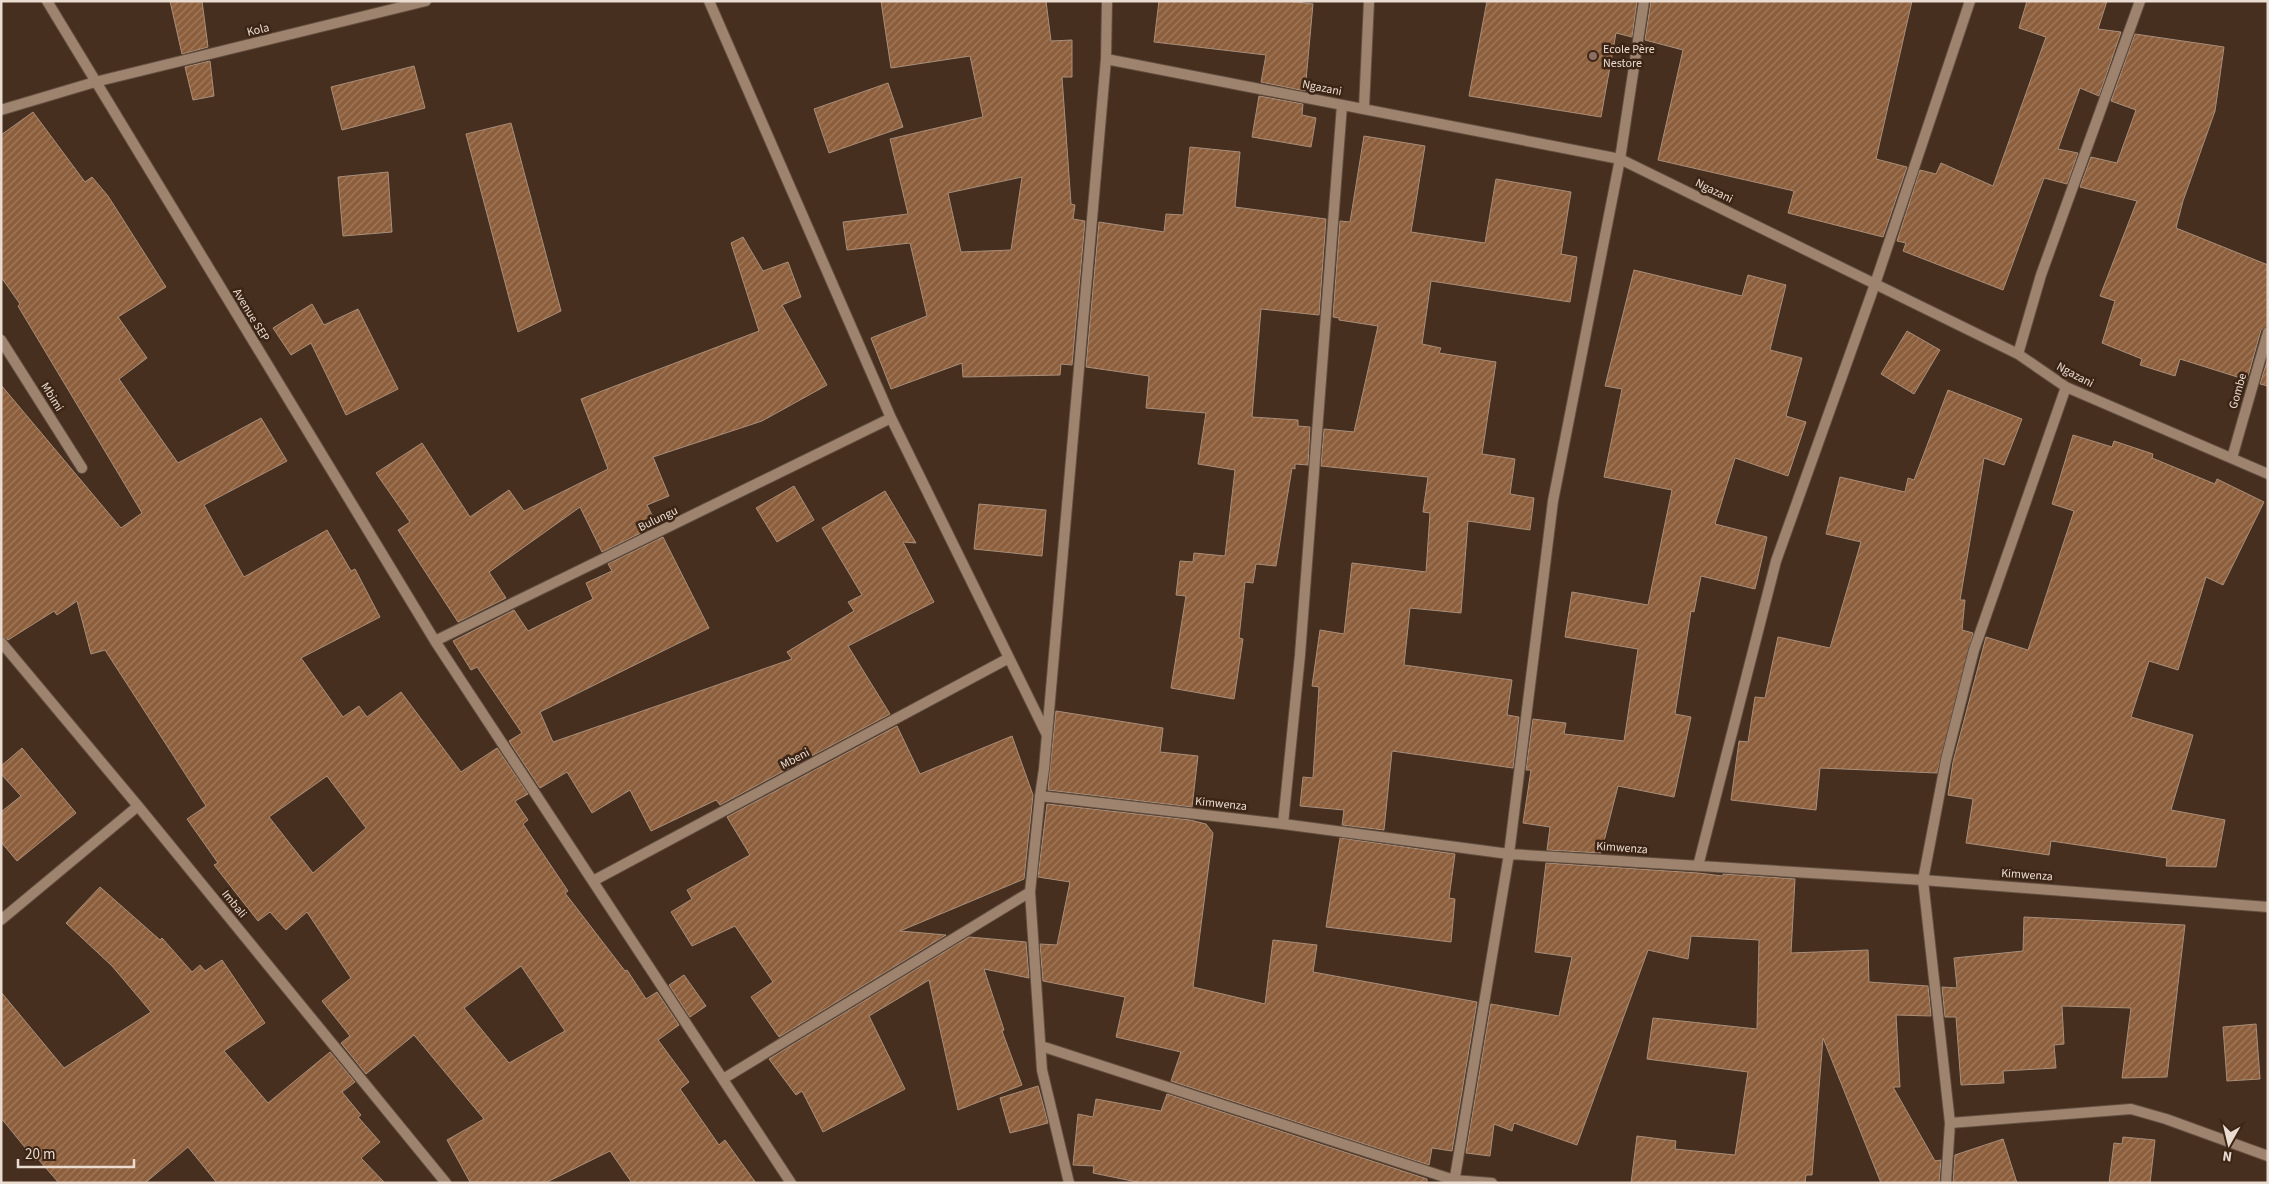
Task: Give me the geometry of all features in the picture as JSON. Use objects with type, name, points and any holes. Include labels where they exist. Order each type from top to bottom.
[{"type":"street","name":"Avenue SEP","points":[[47,1],[436,642],[791,1183]]},
{"type":"street","name":"Kola","points":[[1,110],[95,82],[426,1]]},
{"type":"street","points":[[709,1],[891,418],[1047,734]]},
{"type":"street","points":[[1069,1183],[1042,1070],[1030,892],[1047,734],[1106,59],[1107,1]]},
{"type":"street","points":[[1364,108],[1369,1]]},
{"type":"street","points":[[1454,1182],[1509,854],[1552,501],[1620,159],[1644,1]]},
{"type":"street","points":[[1698,866],[1776,561],[1875,284],[1970,1]]},
{"type":"street","points":[[2018,354],[2041,275],[2140,1]]},
{"type":"street","name":"Ngazani","points":[[1106,59],[1620,159],[2018,354],[2066,387],[2268,474]]},
{"type":"street","points":[[1283,824],[1300,655],[1342,105]]},
{"type":"street","name":"Gombe","points":[[2232,458],[2268,332]]},
{"type":"street","name":"Mbimi","points":[[1,340],[82,468]]},
{"type":"street","points":[[1946,1183],[1950,1123],[1923,880],[1946,760],[1974,650],[2066,387]]},
{"type":"street","name":"Bulungu","points":[[436,642],[891,418]]},
{"type":"street","name":"Imbali","points":[[1,642],[138,806],[446,1183]]},
{"type":"street","name":"Mbeni","points":[[593,882],[1009,658]]},
{"type":"street","name":"Kimwenza","points":[[1040,796],[1283,824],[1509,854],[1923,880],[2268,906]]},
{"type":"street","points":[[1,920],[138,806]]},
{"type":"street","points":[[723,1079],[1030,892]]},
{"type":"street","points":[[1041,1046],[1454,1182],[1492,1183]]},
{"type":"street","points":[[1950,1123],[2132,1109],[2166,1119],[2268,1156]]},
{"type":"building","points":[[170,1],[202,1],[208,47],[182,54]]},
{"type":"building","points":[[881,1],[1046,1],[1051,41],[1072,40],[1072,77],[1062,77],[1071,204],[1075,205],[1073,219],[1085,221],[1072,365],[1061,364],[1060,375],[963,377],[962,363],[891,389],[871,338],[927,316],[910,243],[847,250],[843,222],[908,214],[890,139],[983,117],[970,56],[891,68]],"holes":[[[1022,177],[1011,250],[961,252],[948,193]]]},
{"type":"building","points":[[1159,1],[1287,1],[1313,4],[1305,91],[1261,82],[1266,55],[1154,42]]},
{"type":"building","points":[[1487,1],[1637,1],[1632,37],[1616,33],[1601,117],[1469,96]]},
{"type":"building","points":[[1651,1],[1912,1],[1876,159],[1907,167],[1883,237],[1788,213],[1794,191],[1658,160],[1683,50],[1645,40]]},
{"type":"building","points":[[2027,1],[2107,1],[2098,29],[2121,32],[2099,96],[2080,88],[2058,149],[2078,153],[2067,184],[2044,178],[2003,290],[1903,251],[1906,243],[1897,241],[1920,170],[1936,174],[1941,163],[1993,186],[2046,37],[2019,28]]},
{"type":"building","points":[[2135,34],[2224,47],[2215,111],[2183,201],[2176,228],[2268,265],[2268,325],[2261,330],[2247,380],[2180,359],[2175,376],[2140,365],[2142,359],[2102,343],[2115,301],[2100,296],[2137,201],[2080,187],[2091,157],[2117,163],[2136,110],[2111,101]]},
{"type":"building","points":[[210,61],[214,96],[193,100],[185,67]]},
{"type":"building","points":[[414,66],[425,108],[342,130],[331,87]]},
{"type":"building","points":[[888,83],[903,127],[829,153],[814,109]]},
{"type":"building","points":[[1259,96],[1303,104],[1302,115],[1316,118],[1311,147],[1252,137]]},
{"type":"building","points":[[33,112],[85,182],[92,177],[108,196],[166,287],[118,317],[147,358],[119,379],[178,463],[261,418],[287,461],[204,505],[244,577],[327,530],[351,571],[355,569],[380,617],[301,658],[343,717],[359,706],[367,717],[401,692],[461,772],[497,748],[528,794],[515,801],[528,820],[523,824],[568,891],[565,893],[625,971],[627,970],[646,999],[657,992],[679,1025],[658,1040],[689,1082],[680,1089],[719,1145],[725,1140],[756,1183],[632,1183],[610,1151],[545,1183],[470,1182],[447,1140],[484,1119],[414,1035],[366,1074],[341,1043],[350,1036],[322,1001],[351,978],[307,912],[286,930],[270,912],[258,921],[214,865],[218,863],[187,819],[206,806],[105,650],[91,654],[77,601],[57,615],[54,611],[8,640],[1,635],[1,385],[121,528],[142,513],[18,306],[20,304],[1,277],[1,135]],"holes":[[[327,776],[366,828],[313,873],[269,817]],[[521,966],[565,1031],[509,1063],[464,1008]]]},
{"type":"building","points":[[511,123],[561,311],[518,332],[466,134]]},
{"type":"building","points":[[1364,136],[1425,146],[1411,232],[1485,243],[1496,179],[1571,192],[1561,254],[1577,257],[1570,302],[1431,281],[1422,344],[1441,348],[1439,353],[1496,362],[1482,454],[1515,459],[1510,494],[1534,498],[1530,530],[1468,521],[1461,613],[1410,608],[1404,665],[1512,680],[1507,715],[1519,717],[1513,768],[1392,751],[1384,830],[1342,825],[1344,810],[1300,806],[1303,777],[1313,778],[1319,687],[1312,686],[1320,630],[1344,634],[1352,563],[1426,572],[1430,513],[1423,512],[1428,477],[1321,466],[1324,429],[1354,432],[1378,326],[1339,320],[1339,318],[1333,317],[1340,221],[1350,222]]},
{"type":"building","points":[[1190,147],[1240,152],[1235,207],[1326,219],[1319,315],[1261,309],[1252,417],[1298,420],[1298,426],[1310,427],[1308,465],[1295,464],[1295,469],[1292,468],[1276,566],[1256,564],[1253,583],[1245,582],[1239,638],[1243,639],[1234,699],[1171,688],[1186,596],[1176,595],[1180,561],[1193,562],[1194,553],[1225,556],[1235,470],[1198,464],[1206,413],[1146,408],[1149,376],[1086,367],[1099,222],[1164,232],[1166,214],[1183,215]]},
{"type":"building","points":[[388,172],[392,232],[343,236],[338,177]]},
{"type":"building","points":[[743,237],[763,271],[788,262],[801,297],[782,305],[827,385],[762,421],[653,457],[669,496],[647,505],[657,525],[602,552],[580,507],[489,572],[506,598],[458,622],[398,530],[410,522],[376,473],[422,443],[470,517],[509,490],[524,511],[608,469],[581,399],[759,331],[731,243]]},
{"type":"building","points":[[1634,270],[1742,296],[1748,275],[1786,285],[1770,350],[1802,358],[1786,416],[1806,422],[1788,476],[1735,458],[1715,524],[1767,537],[1755,589],[1701,576],[1694,612],[1691,611],[1675,714],[1691,717],[1674,797],[1618,786],[1601,853],[1547,850],[1550,827],[1523,823],[1531,770],[1526,770],[1533,719],[1566,723],[1564,734],[1624,741],[1638,649],[1565,637],[1572,592],[1648,605],[1672,490],[1604,477],[1622,389],[1605,386]]},
{"type":"building","points":[[312,304],[324,325],[358,309],[398,389],[346,415],[311,343],[291,355],[273,328]]},
{"type":"building","points":[[1907,331],[1940,350],[1914,394],[1881,374]]},
{"type":"building","points":[[2268,358],[2268,386],[2260,384]]},
{"type":"building","points":[[1948,390],[2022,419],[2004,465],[1984,458],[1960,600],[1965,600],[1962,630],[1973,633],[1937,773],[1820,768],[1816,810],[1731,800],[1739,741],[1748,742],[1755,697],[1765,698],[1778,637],[1830,648],[1861,542],[1826,534],[1840,477],[1905,492],[1908,478],[1914,480]]},
{"type":"building","points":[[2073,435],[2112,447],[2114,441],[2153,454],[2152,458],[2215,484],[2217,479],[2264,502],[2223,585],[2206,577],[2178,670],[2149,661],[2131,717],[2193,735],[2171,810],[2225,820],[2216,867],[2166,866],[2167,858],[2051,841],[2049,855],[1966,843],[1973,799],[1948,795],[1953,762],[1986,637],[2028,650],[2074,511],[2052,504]]},
{"type":"building","points":[[794,486],[814,520],[777,542],[756,508]]},
{"type":"building","points":[[885,491],[916,543],[903,542],[934,602],[848,646],[890,714],[720,805],[716,800],[651,831],[630,790],[592,813],[567,772],[540,788],[509,741],[522,733],[477,667],[471,670],[453,641],[514,610],[528,631],[593,599],[586,583],[612,571],[608,564],[663,537],[709,628],[540,712],[553,742],[792,659],[787,652],[854,611],[848,602],[862,595],[822,528]]},
{"type":"building","points":[[979,504],[1046,510],[1042,556],[974,549]]},
{"type":"building","points":[[1056,711],[1163,728],[1160,752],[1198,756],[1192,807],[1048,790]]},
{"type":"building","points":[[897,726],[920,774],[1012,736],[1033,795],[1024,879],[900,931],[946,935],[779,1037],[751,997],[773,982],[735,926],[692,946],[671,912],[692,899],[687,890],[750,855],[727,817]]},
{"type":"building","points":[[22,748],[76,813],[17,861],[1,842],[1,812],[21,796],[1,774],[1,766]]},
{"type":"building","points":[[1047,804],[1190,820],[1206,824],[1213,833],[1193,987],[1265,1004],[1273,940],[1317,945],[1313,972],[1477,1002],[1452,1151],[1432,1148],[1429,1165],[1171,1081],[1181,1052],[1116,1037],[1125,997],[1043,981],[1040,944],[1057,945],[1070,882],[1038,877]]},
{"type":"building","points":[[1340,838],[1455,854],[1449,898],[1455,899],[1451,942],[1326,927]]},
{"type":"building","points":[[1546,863],[1723,876],[1723,874],[1795,879],[1791,953],[1868,950],[1869,982],[1928,986],[1931,1016],[1896,1015],[1900,1087],[1893,1087],[1935,1161],[1941,1160],[1939,1183],[1881,1183],[1823,1038],[1812,1175],[1806,1175],[1805,1183],[1631,1183],[1637,1136],[1676,1141],[1675,1149],[1735,1155],[1748,1072],[1647,1059],[1653,1018],[1757,1029],[1759,940],[1691,936],[1688,959],[1648,950],[1577,1145],[1514,1123],[1512,1131],[1494,1124],[1490,1156],[1466,1153],[1491,1004],[1559,1016],[1572,957],[1535,952]]},
{"type":"building","points":[[100,887],[160,940],[162,938],[192,972],[200,965],[205,971],[222,960],[265,1023],[224,1051],[268,1103],[330,1052],[355,1082],[342,1092],[361,1115],[358,1117],[380,1142],[361,1158],[385,1183],[217,1183],[188,1147],[145,1183],[59,1183],[38,1159],[36,1161],[1,1118],[1,992],[64,1068],[151,1012],[112,966],[66,923]]},
{"type":"building","points":[[2024,917],[2185,925],[2167,1077],[2122,1078],[2131,1008],[2062,1006],[2064,1044],[2054,1045],[2056,1068],[2003,1071],[2004,1083],[1961,1085],[1956,1017],[1945,1017],[1942,987],[1957,988],[1954,958],[2023,951]]},
{"type":"building","points":[[969,937],[1026,942],[1029,978],[984,969],[1004,1030],[1002,1031],[1022,1085],[958,1110],[929,980],[869,1016],[905,1089],[823,1132],[802,1091],[796,1095],[769,1059]]},
{"type":"building","points":[[684,975],[706,1006],[690,1017],[669,985]]},
{"type":"building","points":[[2256,1024],[2260,1079],[2227,1081],[2223,1027]]},
{"type":"building","points":[[1038,1086],[1048,1123],[1010,1133],[1000,1098]]},
{"type":"building","points":[[1167,1094],[1427,1179],[1427,1183],[1142,1183],[1093,1173],[1094,1166],[1073,1165],[1078,1114],[1093,1117],[1096,1099],[1161,1111]]},
{"type":"building","points":[[2123,1137],[2155,1140],[2150,1183],[2109,1183],[2114,1143],[2122,1144]]},
{"type":"building","points":[[2003,1139],[2017,1183],[1953,1183],[1955,1155]]},
{"type":"place","name":"Ecole Père Nestore","points":[[1593,56]]}]
